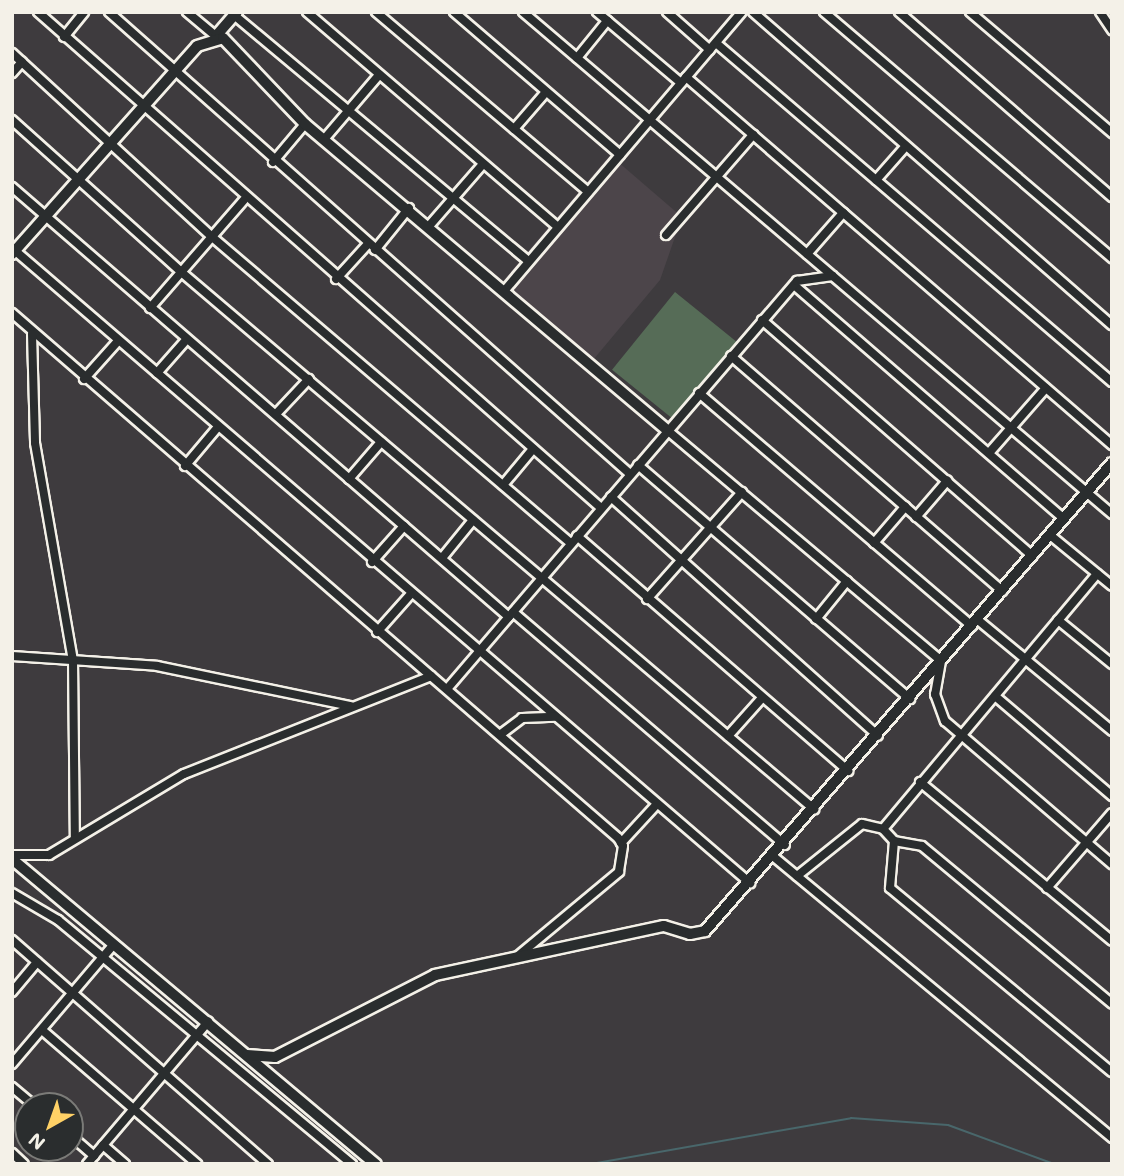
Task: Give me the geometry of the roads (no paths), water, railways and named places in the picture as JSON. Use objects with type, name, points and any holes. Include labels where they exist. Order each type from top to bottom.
[{"type":"street","points":[[38,12],[244,200],[601,508]]},
{"type":"street","points":[[64,37],[84,12]]},
{"type":"street","points":[[109,12],[273,162],[631,474]]},
{"type":"street","points":[[187,12],[216,36],[230,42],[305,124],[326,137],[941,661]]},
{"type":"street","points":[[306,12],[558,227]]},
{"type":"street","points":[[376,12],[588,192]]},
{"type":"street","points":[[454,12],[620,155]]},
{"type":"street","points":[[523,12],[1112,514]]},
{"type":"street","points":[[597,12],[753,135],[1112,445]]},
{"type":"street","points":[[667,12],[713,46],[876,180],[1112,382]]},
{"type":"street","points":[[505,290],[742,12]]},
{"type":"street","points":[[753,12],[1112,325]]},
{"type":"street","points":[[824,12],[1112,258]]},
{"type":"street","points":[[899,12],[1112,197]]},
{"type":"street","points":[[970,12],[1112,132]]},
{"type":"street","points":[[1100,12],[1112,30]]},
{"type":"street","points":[[528,261],[236,14],[216,36],[197,46],[82,182],[13,251],[410,595],[751,884]]},
{"type":"street","points":[[577,58],[607,21]]},
{"type":"street","points":[[12,53],[211,236],[503,485],[647,599],[848,771]]},
{"type":"street","points":[[12,73],[22,62]]},
{"type":"street","points":[[326,137],[379,75]]},
{"type":"street","points":[[514,129],[546,92]]},
{"type":"street","points":[[12,120],[180,271],[815,810]]},
{"type":"street","points":[[273,162],[305,124]]},
{"type":"street","points":[[666,235],[753,135]]},
{"type":"street","points":[[876,180],[906,146]]},
{"type":"street","points":[[429,226],[483,163]]},
{"type":"street","points":[[12,187],[404,526],[785,845]]},
{"type":"street","points":[[150,308],[244,200]]},
{"type":"street","points":[[336,279],[409,208]]},
{"type":"street","points":[[807,254],[843,213]]},
{"type":"street","points":[[447,689],[794,285],[833,276]]},
{"type":"street","points":[[794,285],[1065,519]]},
{"type":"street","points":[[12,313],[32,334],[377,632],[501,734],[621,843]]},
{"type":"street","points":[[762,320],[1033,556]]},
{"type":"street","points":[[32,334],[35,443],[73,660],[75,838]]},
{"type":"street","points":[[157,373],[187,339]]},
{"type":"street","points":[[84,379],[118,341]]},
{"type":"street","points":[[731,356],[1002,591]]},
{"type":"street","points":[[276,414],[309,379]]},
{"type":"street","points":[[989,453],[1046,388]]},
{"type":"street","points":[[699,393],[874,543],[975,623],[1026,659],[1112,731]]},
{"type":"street","points":[[185,466],[217,428]]},
{"type":"street","points":[[349,479],[381,442]]},
{"type":"street","points":[[503,485],[533,449]]},
{"type":"street","points":[[247,1055],[275,1058],[410,984],[664,926],[690,934],[705,931],[785,845],[1112,463]]},
{"type":"street","points":[[638,465],[910,699]]},
{"type":"street","points":[[916,517],[947,481]]},
{"type":"street","points":[[647,599],[742,492]]},
{"type":"street","points":[[611,497],[878,736]]},
{"type":"street","points":[[874,543],[905,507]]},
{"type":"street","points":[[442,558],[473,520]]},
{"type":"street","points":[[372,562],[404,526]]},
{"type":"street","points":[[1050,535],[1112,586]]},
{"type":"street","points":[[883,829],[1097,574]]},
{"type":"street","points":[[816,619],[847,581]]},
{"type":"street","points":[[377,632],[410,595]]},
{"type":"street","points":[[1058,620],[1112,664]]},
{"type":"street","points":[[12,656],[157,666],[354,707]]},
{"type":"street","points":[[941,661],[937,710],[962,735],[1112,864]]},
{"type":"street","points":[[12,857],[49,855],[184,774],[431,676]]},
{"type":"street","points":[[995,696],[1112,796]]},
{"type":"street","points":[[728,736],[762,698]]},
{"type":"street","points":[[501,734],[522,718],[555,717]]},
{"type":"street","points":[[921,783],[1112,941]]},
{"type":"street","points":[[516,958],[619,872],[621,843],[657,804]]},
{"type":"street","points":[[1047,888],[1112,813]]},
{"type":"street","points":[[797,876],[862,824],[883,829],[894,841],[922,846],[1112,1004]]},
{"type":"street","points":[[894,841],[890,888],[1112,1072]]},
{"type":"street","points":[[12,857],[376,1164]]},
{"type":"street","points":[[774,857],[1112,1138]]},
{"type":"street","points":[[12,893],[47,912],[352,1164]]},
{"type":"street","points":[[12,940],[264,1162]]},
{"type":"street","points":[[12,1064],[114,944]]},
{"type":"street","points":[[12,992],[37,962]]},
{"type":"street","points":[[88,1164],[208,1022]]},
{"type":"street","points":[[42,1030],[197,1164]]},
{"type":"street","points":[[103,1145],[125,1164]]},
{"type":"street","points":[[84,1147],[94,1156]]},
{"type":"street","points":[[12,1153],[24,1164]]},
{"type":"waterway","points":[[591,1164],[851,1118],[948,1125],[1054,1164]]}]
